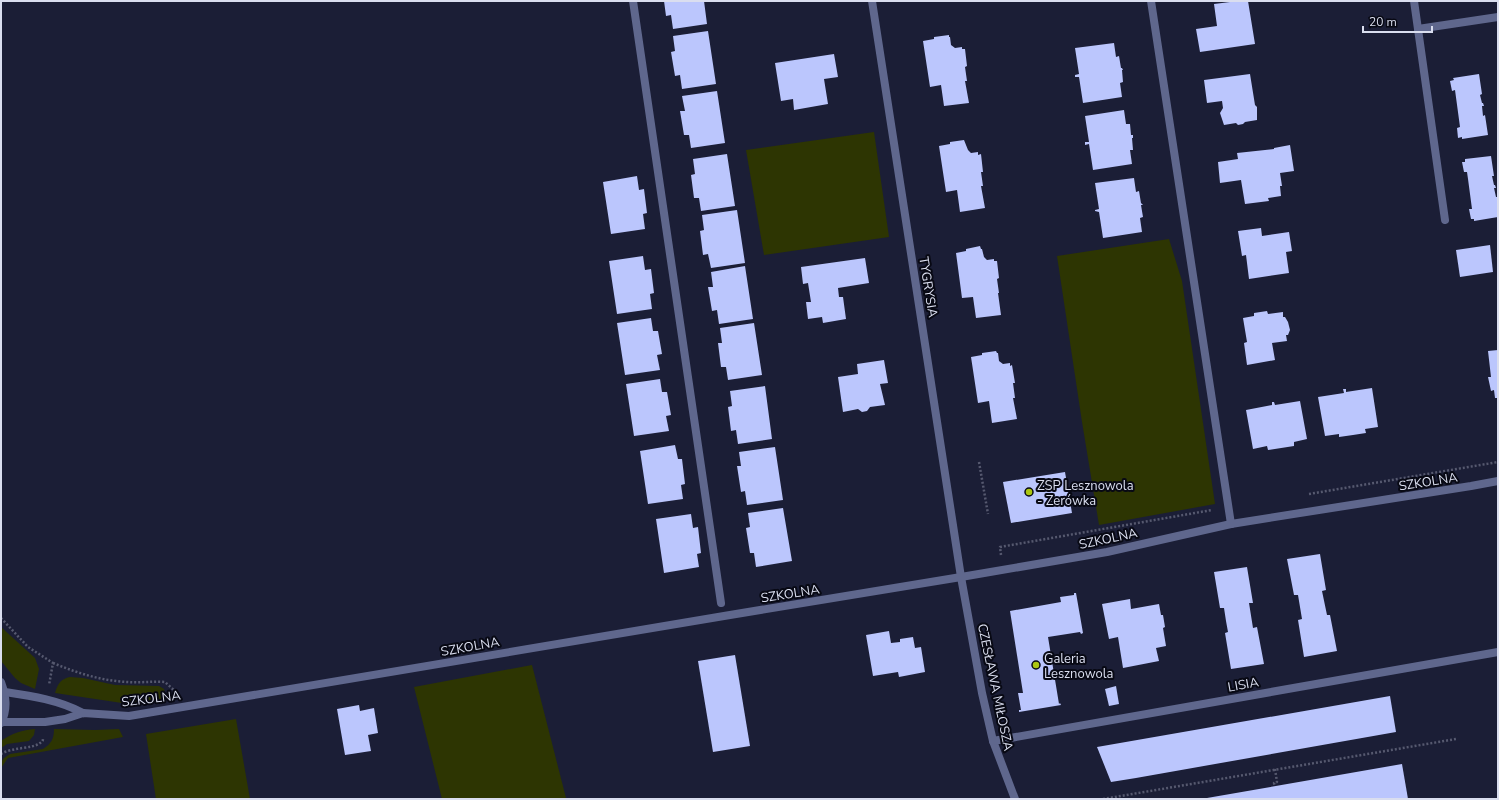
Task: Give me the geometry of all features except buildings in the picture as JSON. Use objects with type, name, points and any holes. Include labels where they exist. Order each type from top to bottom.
[{"type":"street","points":[[633,1],[721,603]]},
{"type":"street","name":"TYGRYSIA","points":[[872,1],[961,578]]},
{"type":"street","points":[[1151,1],[1231,524]]},
{"type":"street","points":[[1414,1],[1445,220]]},
{"type":"street","points":[[1418,29],[1498,17]]},
{"type":"street","name":"SZKOLNA","points":[[1,722],[45,722],[65,719],[84,713],[129,716],[668,625],[961,578],[1107,552],[1231,524],[1498,481]]},
{"type":"street","name":"CZESŁAWA MIŁOSZA","points":[[961,578],[982,693],[993,741],[1015,799]]},
{"type":"street","name":"LISIA","points":[[993,741],[1498,652]]},
{"type":"street","points":[[1,682],[5,692],[6,703],[1,722]]},
{"type":"street","name":"SZKOLNA","points":[[5,692],[46,699],[68,705],[84,713]]},
{"type":"path","points":[[979,462],[988,514]]},
{"type":"path","points":[[1,618],[28,647],[53,663],[74,672],[108,681],[129,683],[165,682],[182,698],[186,706]]},
{"type":"path","points":[[47,692],[53,663]]},
{"type":"path","points":[[1,754],[14,748],[37,745],[43,740],[44,736]]},
{"type":"path","points":[[1103,799],[1456,739]]},
{"type":"path","points":[[1275,769],[1277,782],[1274,783],[1275,786]]},
{"type":"green space","points":[[874,132],[889,237],[764,255],[746,150]]},
{"type":"green space","points":[[1169,239],[1182,281],[1215,504],[1099,525],[1057,256]]},
{"type":"green space","points":[[1,627],[35,658],[39,669],[35,689],[21,683],[1,661]]},
{"type":"green space","points":[[532,665],[566,798],[442,799],[414,687]]},
{"type":"green space","points":[[70,677],[83,678],[115,685],[159,686],[164,689],[166,700],[139,704],[122,703],[55,693],[60,682]]},
{"type":"green space","points":[[236,719],[250,799],[156,799],[146,734]]},
{"type":"green space","points":[[35,729],[34,735],[29,741],[7,744],[1,748],[1,741],[9,736],[21,731]]},
{"type":"green space","points":[[54,729],[119,729],[123,737],[8,758],[1,768],[1,762],[10,754],[43,749],[46,747],[53,738]]},
{"type":"place","name":"ZSP Lesznowola - Zerówka","points":[[1029,492]]},
{"type":"place","name":"Galeria Lesznowola","points":[[1036,665]]}]
